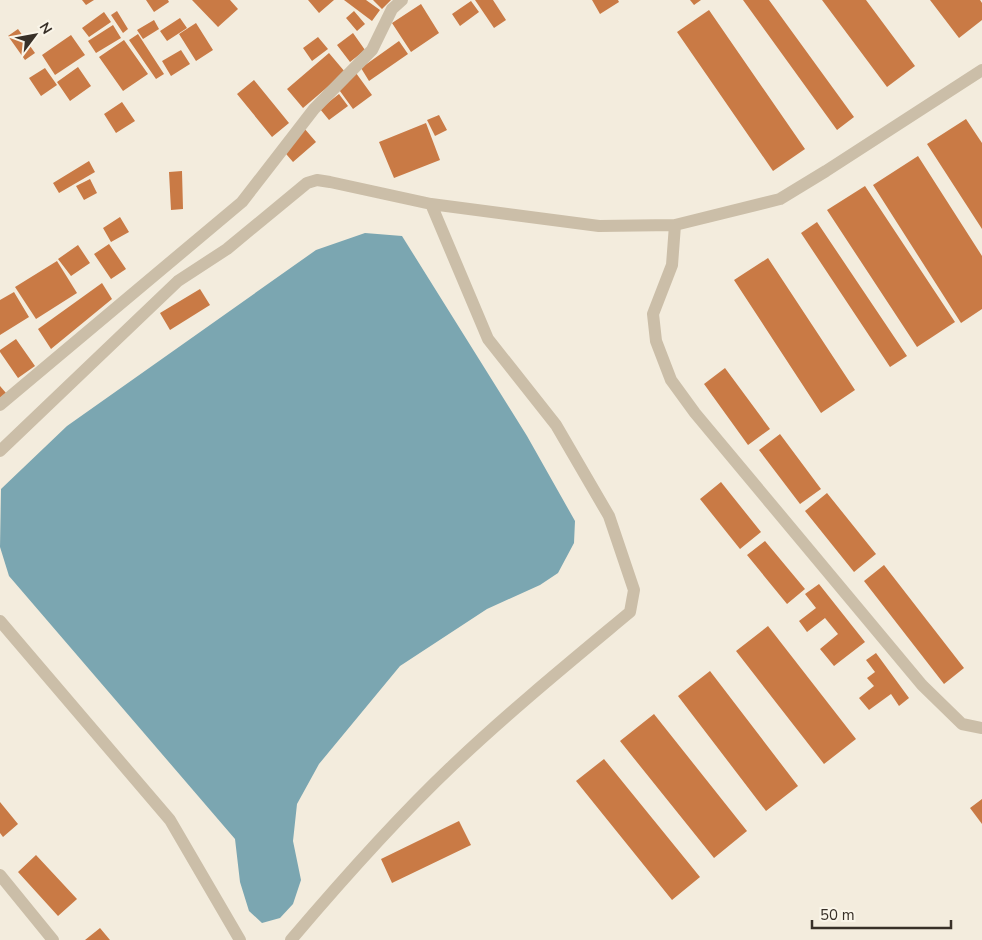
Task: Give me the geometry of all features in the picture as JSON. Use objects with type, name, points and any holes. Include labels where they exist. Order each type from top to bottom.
[{"type":"street","points":[[0,405],[242,202],[314,109],[372,50],[392,9],[402,0]]},
{"type":"street","points":[[0,450],[178,281],[227,248],[307,184],[317,180],[431,204],[599,226],[675,225],[780,199],[982,70]]},
{"type":"street","points":[[291,940],[356,865],[451,766],[513,710],[630,612],[634,590],[609,516],[556,425],[488,339],[431,204]]},
{"type":"street","points":[[675,225],[672,265],[652,314],[656,342],[671,380],[702,421],[922,685],[962,724],[982,728]]},
{"type":"street","points":[[0,621],[170,820],[240,940]]},
{"type":"street","points":[[0,875],[53,940]]},
{"type":"water","points":[[365,233],[402,236],[527,436],[575,521],[574,543],[558,573],[540,585],[487,609],[400,666],[319,764],[297,804],[293,841],[301,880],[293,904],[280,918],[262,923],[249,911],[240,882],[235,839],[9,576],[0,547],[1,489],[67,426],[316,250]]},
{"type":"building","points":[[82,0],[94,0],[86,5]]},
{"type":"building","points":[[146,0],[168,0],[169,2],[154,12]]},
{"type":"building","points":[[192,0],[230,0],[238,9],[218,27]]},
{"type":"building","points":[[308,0],[334,0],[319,13]]},
{"type":"building","points":[[344,0],[366,0],[380,10],[372,21]]},
{"type":"building","points":[[373,0],[391,0],[382,9]]},
{"type":"building","points":[[475,0],[493,0],[506,20],[494,28]]},
{"type":"building","points":[[592,0],[618,0],[619,2],[600,14]]},
{"type":"building","points":[[690,0],[701,0],[694,5]]},
{"type":"building","points":[[743,0],[769,0],[854,117],[837,130]]},
{"type":"building","points":[[822,0],[866,0],[915,66],[887,87]]},
{"type":"building","points":[[930,0],[980,0],[982,3],[982,20],[959,38]]},
{"type":"building","points":[[471,1],[479,12],[460,26],[452,14]]},
{"type":"building","points":[[421,4],[439,33],[411,52],[392,23]]},
{"type":"building","points":[[709,10],[805,149],[773,171],[677,32]]},
{"type":"building","points":[[117,11],[128,29],[123,33],[111,15]]},
{"type":"building","points":[[354,11],[365,24],[357,31],[346,18]]},
{"type":"building","points":[[104,12],[111,22],[89,37],[82,28]]},
{"type":"building","points":[[180,18],[187,28],[167,41],[160,31]]},
{"type":"building","points":[[154,20],[159,29],[143,39],[137,30]]},
{"type":"building","points":[[196,23],[213,50],[196,61],[179,34]]},
{"type":"building","points":[[113,25],[121,38],[96,53],[88,41]]},
{"type":"building","points":[[18,29],[35,53],[25,60],[8,36]]},
{"type":"building","points":[[353,33],[365,50],[350,62],[337,45]]},
{"type":"building","points":[[138,34],[164,74],[156,79],[129,40]]},
{"type":"building","points":[[71,35],[85,55],[55,75],[42,55]]},
{"type":"building","points":[[318,37],[328,49],[312,61],[303,48]]},
{"type":"building","points":[[124,40],[148,74],[123,91],[99,57]]},
{"type":"building","points":[[399,41],[408,54],[369,81],[361,68]]},
{"type":"building","points":[[181,50],[190,64],[171,76],[162,61]]},
{"type":"building","points":[[329,53],[345,72],[303,108],[287,89]]},
{"type":"building","points":[[78,67],[91,86],[70,101],[57,82]]},
{"type":"building","points":[[45,68],[57,85],[41,96],[29,78]]},
{"type":"building","points":[[356,73],[372,95],[353,109],[337,87]]},
{"type":"building","points":[[254,80],[289,123],[272,137],[237,94]]},
{"type":"building","points":[[339,94],[348,106],[329,120],[320,109]]},
{"type":"building","points":[[122,102],[135,121],[116,133],[104,114]]},
{"type":"building","points":[[439,115],[447,130],[435,136],[427,120]]},
{"type":"building","points":[[966,119],[982,143],[982,229],[927,144]]},
{"type":"building","points":[[426,123],[440,160],[394,178],[379,142]]},
{"type":"building","points":[[304,128],[316,142],[293,162],[281,148]]},
{"type":"building","points":[[918,156],[982,256],[982,309],[961,323],[873,185]]},
{"type":"building","points":[[89,161],[95,172],[59,193],[53,183]]},
{"type":"building","points":[[182,171],[183,209],[171,210],[169,172]]},
{"type":"building","points":[[90,179],[97,193],[84,200],[76,186]]},
{"type":"building","points":[[865,186],[955,322],[917,347],[827,210]]},
{"type":"building","points":[[120,217],[129,232],[111,242],[103,228]]},
{"type":"building","points":[[817,222],[907,356],[890,367],[801,233]]},
{"type":"building","points":[[109,244],[126,269],[111,279],[94,254]]},
{"type":"building","points":[[78,245],[90,263],[71,276],[58,259]]},
{"type":"building","points":[[768,258],[855,390],[821,413],[734,280]]},
{"type":"building","points":[[57,261],[77,293],[36,319],[15,287]]},
{"type":"building","points":[[102,283],[112,299],[51,349],[38,329]]},
{"type":"building","points":[[200,289],[210,305],[170,330],[160,313]]},
{"type":"building","points":[[14,292],[29,317],[0,335],[0,300]]},
{"type":"building","points":[[16,339],[35,366],[18,378],[0,352],[0,350]]},
{"type":"building","points":[[725,368],[770,429],[748,445],[704,384]]},
{"type":"building","points":[[0,386],[6,393],[0,398]]},
{"type":"building","points":[[780,434],[821,489],[800,504],[759,450]]},
{"type":"building","points":[[721,482],[761,532],[740,549],[700,499]]},
{"type":"building","points":[[827,493],[876,554],[854,572],[805,511]]},
{"type":"building","points":[[765,541],[805,589],[787,604],[747,555]]},
{"type":"building","points":[[884,565],[964,668],[944,684],[864,581]]},
{"type":"building","points":[[819,584],[865,642],[834,666],[820,649],[838,634],[825,618],[807,632],[799,621],[816,608],[805,594]]},
{"type":"building","points":[[768,626],[856,739],[824,764],[736,651]]},
{"type":"building","points":[[876,653],[909,698],[899,706],[891,694],[869,710],[859,698],[874,686],[867,678],[875,672],[866,660]]},
{"type":"building","points":[[710,671],[798,786],[766,811],[678,696]]},
{"type":"building","points":[[654,714],[747,831],[714,858],[620,741]]},
{"type":"building","points":[[604,759],[700,877],[672,900],[576,781]]},
{"type":"building","points":[[982,799],[982,824],[970,808]]},
{"type":"building","points":[[0,802],[18,824],[3,837],[0,833]]},
{"type":"building","points":[[459,821],[471,845],[392,883],[381,859]]},
{"type":"building","points":[[36,855],[77,899],[58,916],[18,872]]},
{"type":"building","points":[[100,928],[110,940],[85,940]]}]
